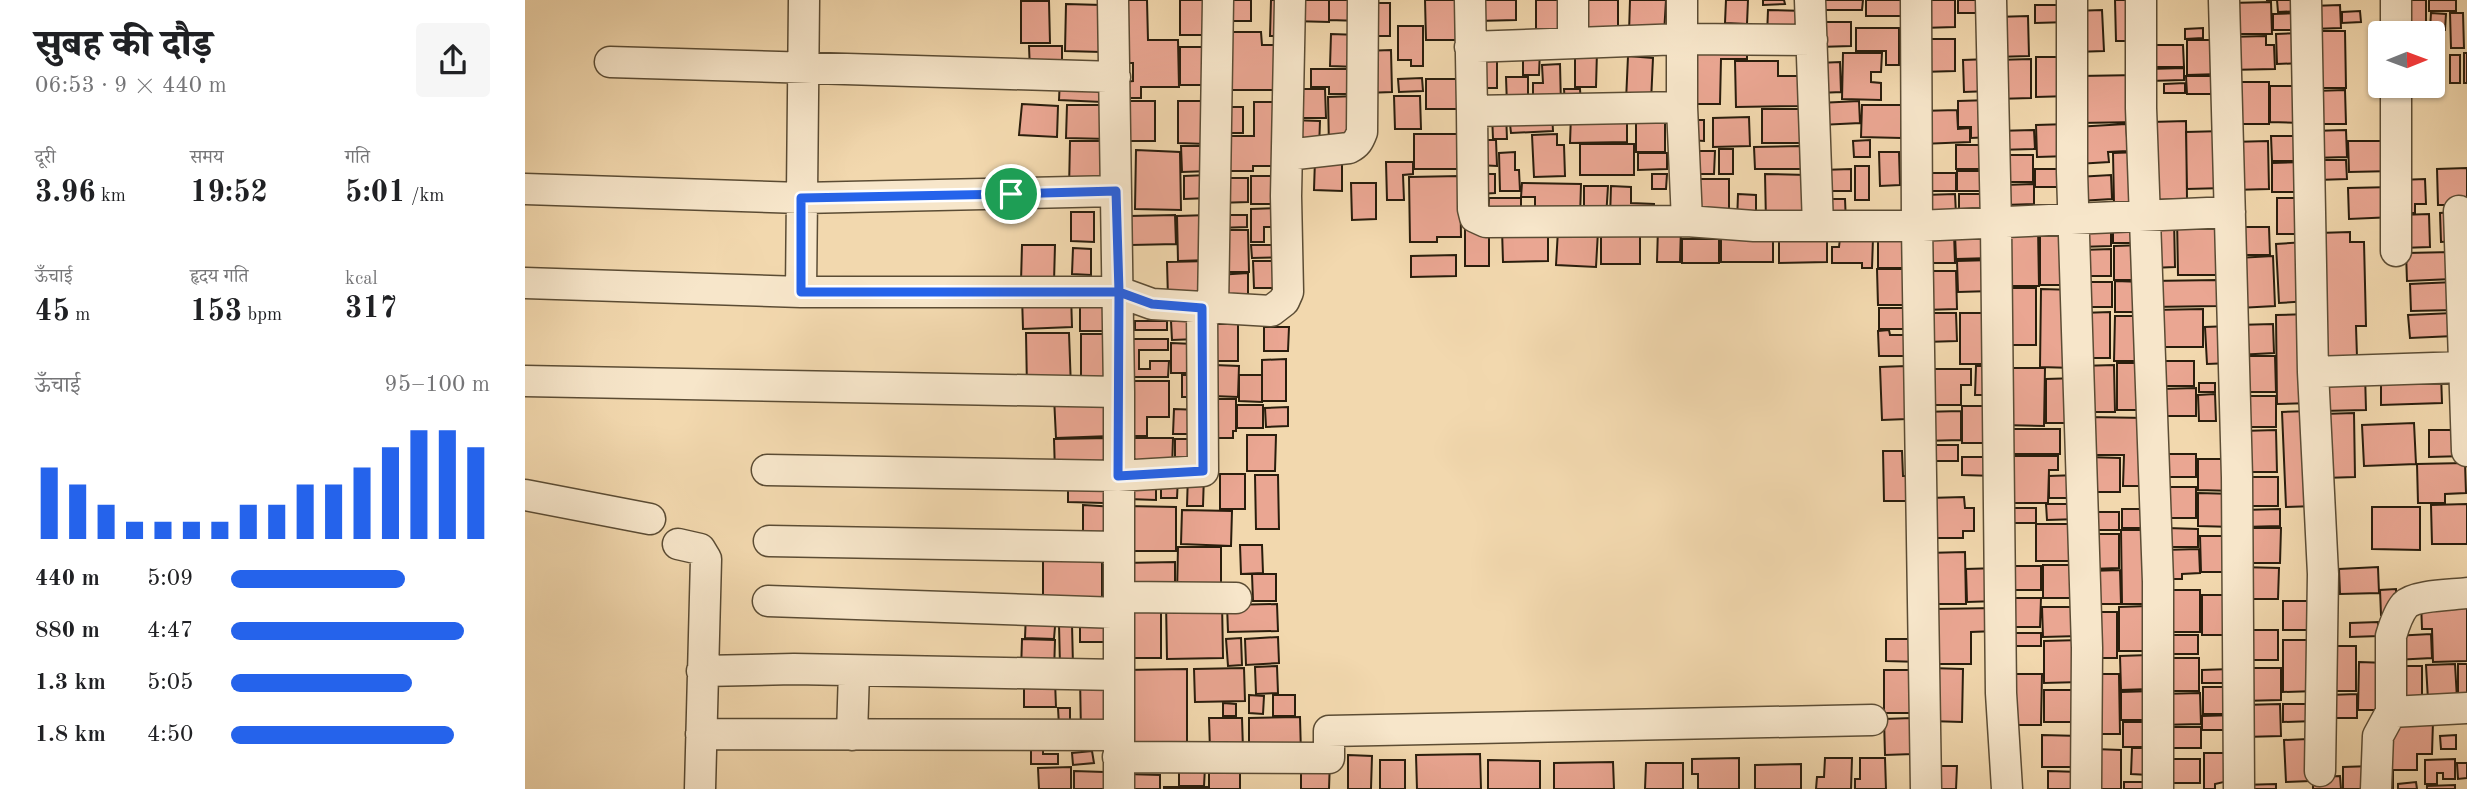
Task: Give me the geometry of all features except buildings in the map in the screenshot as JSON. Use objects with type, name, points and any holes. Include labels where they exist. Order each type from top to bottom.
[{"type":"street","points":[[801,292],[804,0]]},
{"type":"street","points":[[1113,0],[1119,292],[1119,789]]},
{"type":"street","points":[[767,470],[1118,476],[1203,471],[1218,0]]},
{"type":"street","points":[[525,283],[801,292],[1119,292],[1152,304],[1271,311],[1284,301],[1288,292],[1290,0]]},
{"type":"street","points":[[1287,155],[1349,148],[1356,145],[1360,138],[1363,0]]},
{"type":"street","points":[[1470,0],[1473,209],[1475,218],[1479,220],[1496,223],[1687,221],[1754,226],[1917,226],[2230,212]]},
{"type":"street","points":[[1573,0],[1573,42]]},
{"type":"street","points":[[1682,0],[1682,107],[1687,221]]},
{"type":"street","points":[[1810,0],[1818,226]]},
{"type":"street","points":[[1916,0],[1926,789]]},
{"type":"street","points":[[1991,0],[2001,693],[2007,789]]},
{"type":"street","points":[[2072,0],[2074,220],[2087,648],[2085,789]]},
{"type":"street","points":[[2141,0],[2145,215],[2158,582],[2158,789]]},
{"type":"street","points":[[2224,0],[2237,477],[2239,789]]},
{"type":"street","points":[[2306,0],[2313,372],[2323,574],[2320,771]]},
{"type":"street","points":[[2396,0],[2396,21]]},
{"type":"street","points":[[1470,47],[1682,39],[1812,40]]},
{"type":"street","points":[[610,62],[1115,77]]},
{"type":"street","points":[[2396,98],[2396,251]]},
{"type":"street","points":[[1472,111],[1682,107]]},
{"type":"street","points":[[525,189],[801,198],[1116,191]]},
{"type":"street","points":[[2459,211],[2464,272],[2467,452]]},
{"type":"street","points":[[2313,372],[2465,355]]},
{"type":"street","points":[[525,381],[1119,392]]},
{"type":"street","points":[[525,495],[650,519]]},
{"type":"street","points":[[769,541],[1119,547]]},
{"type":"street","points":[[678,544],[700,549],[706,559],[700,789]]},
{"type":"street","points":[[2376,789],[2378,736],[2391,712],[2391,636],[2403,607],[2414,599],[2467,593]]},
{"type":"street","points":[[768,601],[1119,605],[1235,598]]},
{"type":"street","points":[[702,671],[1119,675]]},
{"type":"street","points":[[852,734],[854,671]]},
{"type":"street","points":[[2391,712],[2467,708]]},
{"type":"street","points":[[701,734],[852,734],[1329,758],[1329,731],[1873,720]]},
{"type":"route","points":[[1011,194],[801,198],[801,292],[1119,292],[1152,304],[1202,308],[1203,471],[1118,476],[1119,292],[1116,191],[1011,194]]}]
